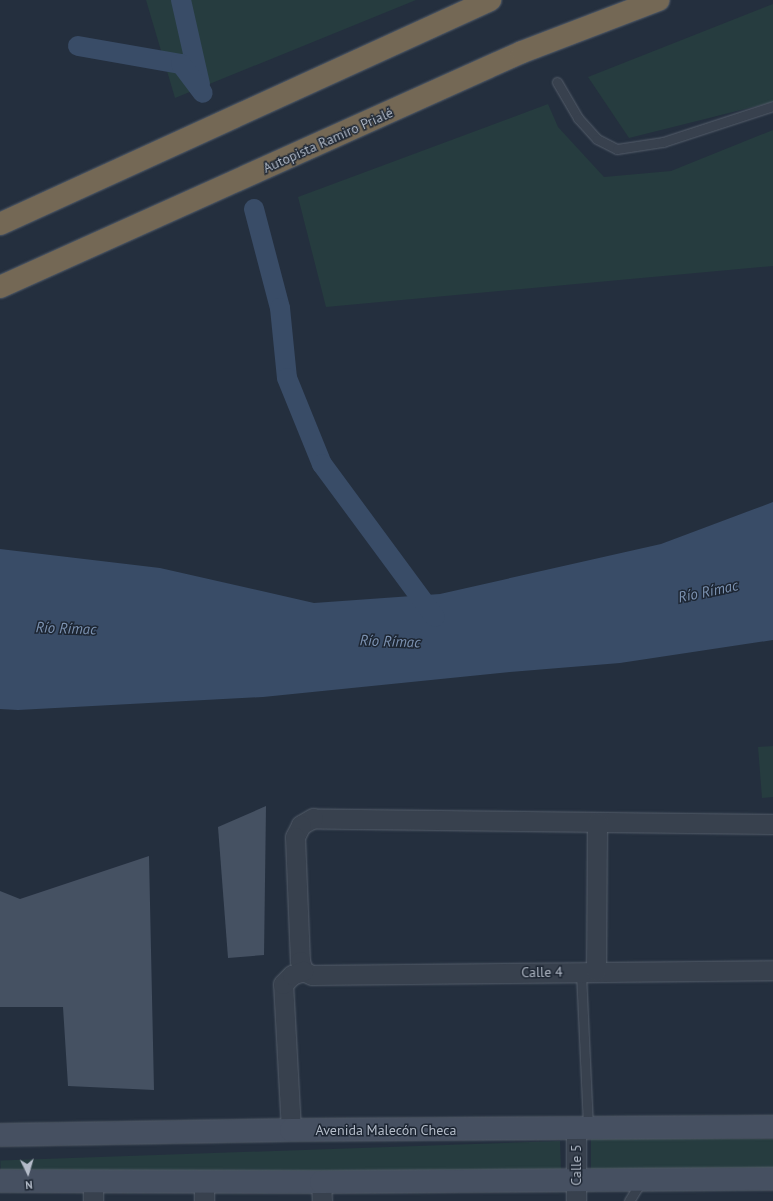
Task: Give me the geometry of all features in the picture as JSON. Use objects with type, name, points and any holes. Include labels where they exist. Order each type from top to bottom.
[{"type":"highway","points":[[0,224],[490,0]]},
{"type":"highway","name":"Autopista Ramiro Prialé","points":[[0,287],[522,52],[658,0]]},
{"type":"main road","name":"Avenida Malecón Checa","points":[[0,1135],[291,1130],[773,1127]]},
{"type":"main road","points":[[0,1181],[93,1191],[321,1192],[576,1191],[642,1180],[773,1179]]},
{"type":"street","points":[[291,1130],[283,984],[292,975],[307,973],[300,961],[295,837],[301,824],[313,818],[773,824]]},
{"type":"street","points":[[589,972],[597,822]]},
{"type":"street","name":"Calle 4","points":[[307,973],[773,970]]},
{"type":"street","name":"Calle 5","points":[[576,1191],[582,1129]]},
{"type":"lane","points":[[557,82],[578,118],[597,139],[617,150],[663,142],[773,106]]},
{"type":"lane","points":[[582,1129],[589,972]]},
{"type":"lane","points":[[629,1201],[642,1180]]},
{"type":"green space","points":[[146,0],[416,0],[175,98]]},
{"type":"green space","points":[[773,4],[773,102],[629,138],[588,77]]},
{"type":"green space","points":[[548,104],[558,127],[604,177],[671,171],[773,130],[773,266],[326,307],[298,197]]},
{"type":"green space","points":[[773,746],[773,797],[762,798],[758,747]]},
{"type":"green space","points":[[591,1139],[773,1139],[773,1169],[591,1169]]},
{"type":"green space","points":[[560,1141],[561,1172],[1,1192],[0,1161]]},
{"type":"water","name":"Río Rímac","points":[[773,502],[773,640],[620,663],[510,672],[263,697],[18,710],[0,709],[0,549],[160,568],[314,603],[440,594],[661,544]]},
{"type":"building","points":[[266,806],[264,955],[228,958],[218,827]]},
{"type":"building","points":[[149,856],[154,1090],[68,1086],[63,1007],[0,1007],[0,891],[20,899]]},
{"type":"waterway","points":[[181,0],[200,84]]},
{"type":"waterway","points":[[78,46],[181,64],[203,93]]},
{"type":"waterway","points":[[254,209],[280,308],[287,378],[322,464],[435,617]]}]
